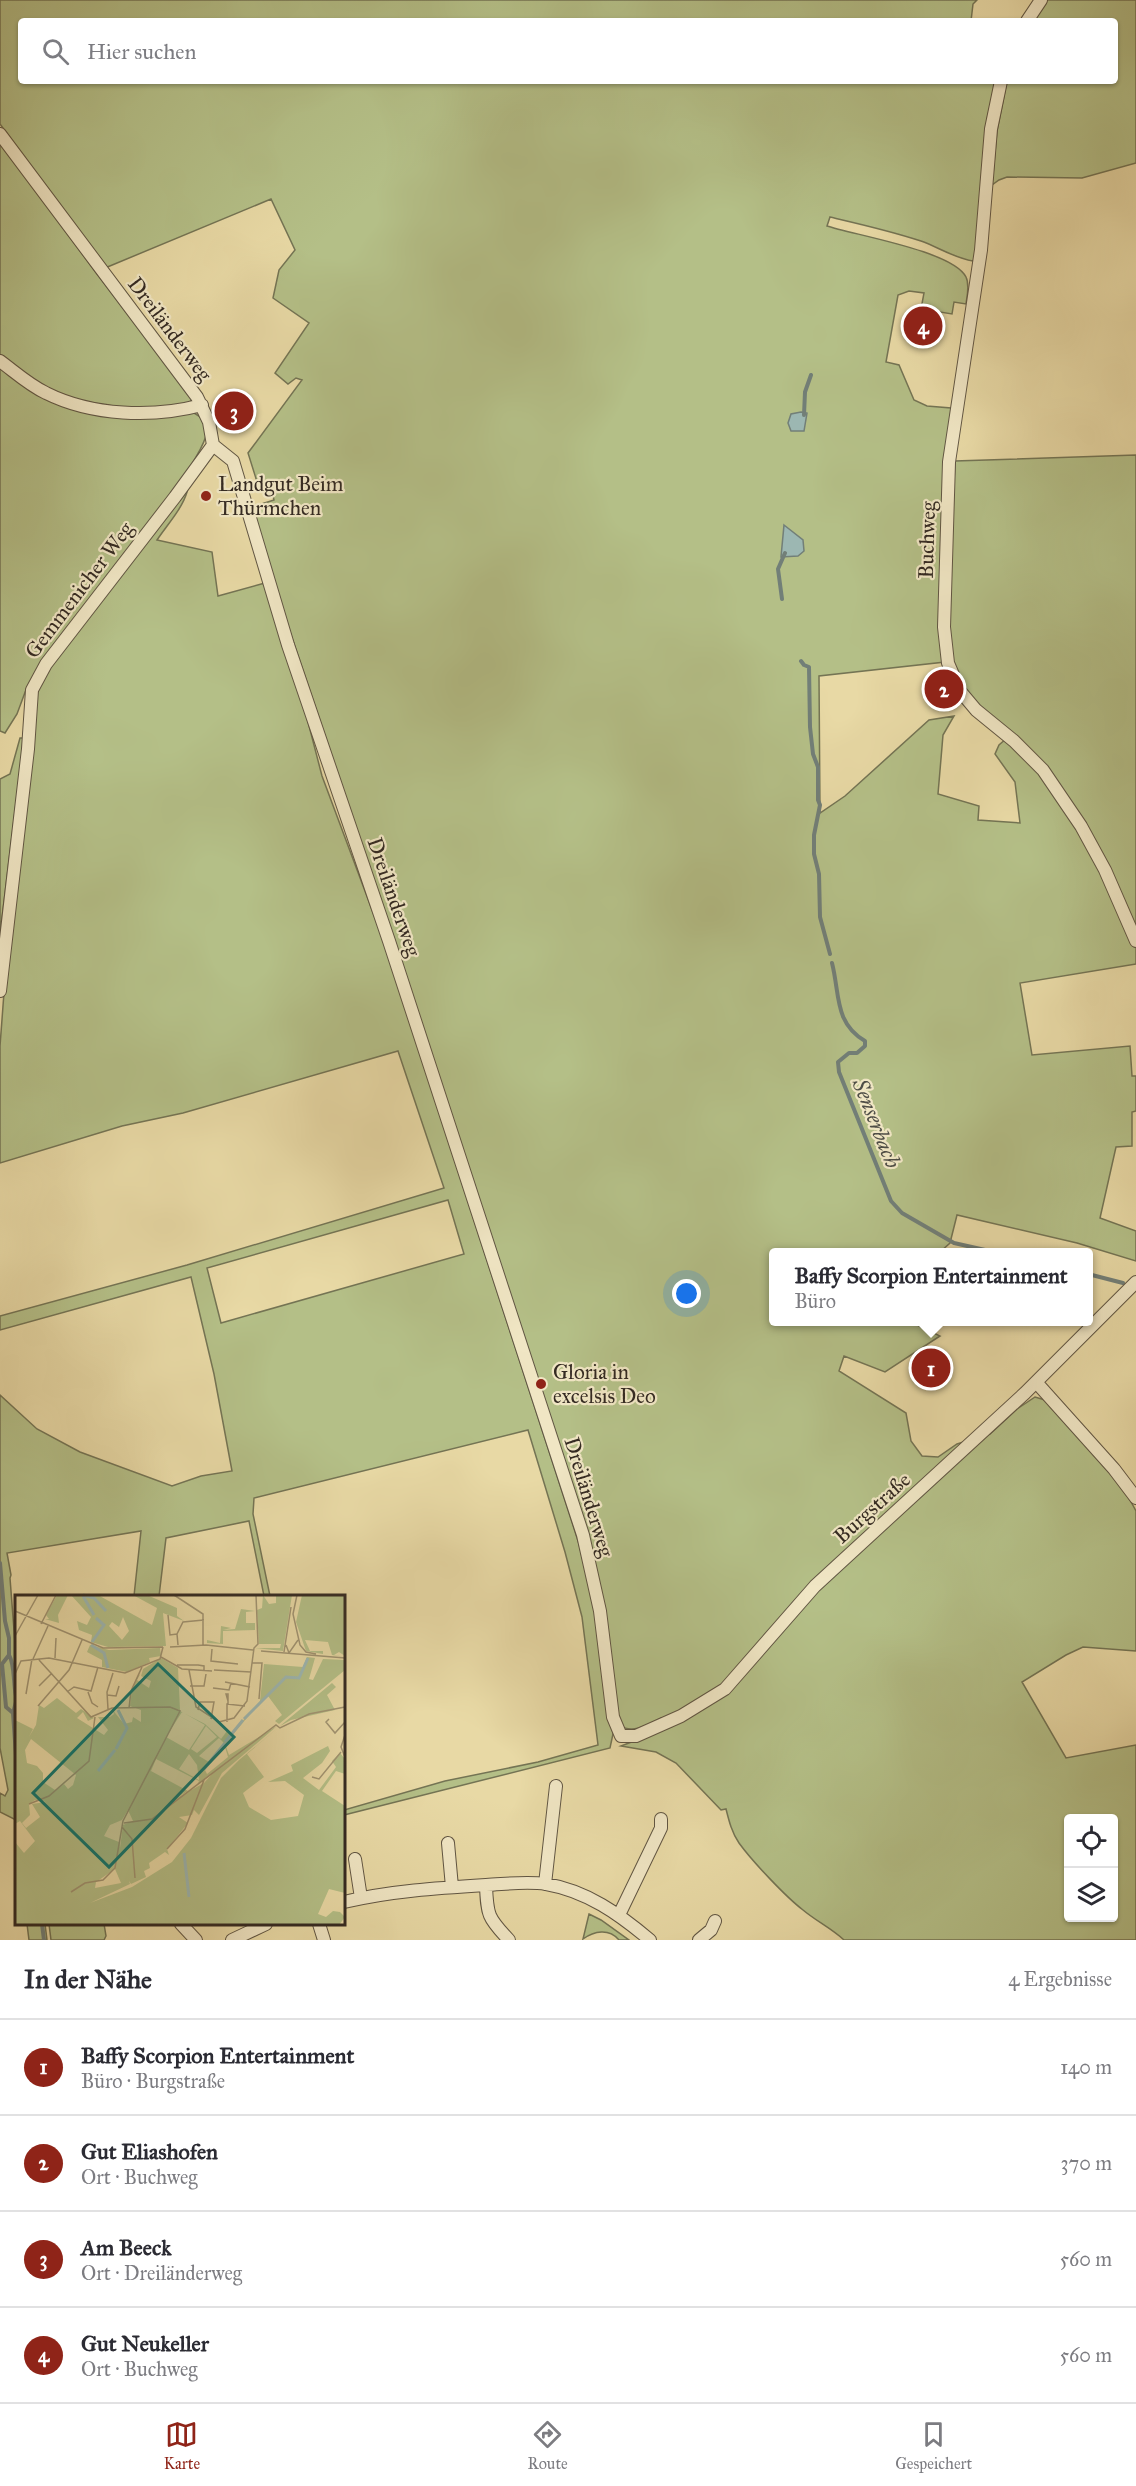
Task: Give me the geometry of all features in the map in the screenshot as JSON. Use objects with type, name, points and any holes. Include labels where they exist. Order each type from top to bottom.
[{"type":"street","points":[[1029,18],[1041,0]]},
{"type":"street","name":"Buchweg","points":[[1000,84],[991,129],[981,250],[949,462],[944,627],[948,663],[960,691],[976,710],[1014,741],[1043,770],[1075,817],[1105,870],[1136,941]]},
{"type":"street","name":"Dreiländerweg","points":[[0,134],[202,405],[209,422],[213,445],[232,461],[288,645],[389,941],[573,1504],[600,1611],[613,1717],[621,1736]]},
{"type":"street","points":[[0,361],[47,394],[94,408],[144,412],[186,409],[202,405]]},
{"type":"street","name":"Gemmenicher Weg","points":[[0,991],[28,749],[32,690],[46,664],[213,445]]},
{"type":"street","name":"Burgstraße","points":[[1093,1325],[1136,1282]]},
{"type":"street","name":"Burgstraße","points":[[621,1736],[636,1736],[681,1716],[725,1689],[815,1586],[1036,1382],[1092,1326]]},
{"type":"street","points":[[1036,1382],[1136,1498]]},
{"type":"street","points":[[545,1884],[555,1786]]},
{"type":"street","points":[[619,1915],[662,1828],[661,1819]]},
{"type":"street","points":[[448,1843],[453,1887]]},
{"type":"street","points":[[355,1859],[361,1898]]},
{"type":"street","points":[[345,1902],[453,1887],[523,1882],[545,1884],[588,1897],[619,1915],[651,1940]]},
{"type":"street","points":[[486,1885],[487,1912],[509,1940]]},
{"type":"street","points":[[699,1940],[711,1930],[715,1921]]},
{"type":"street","points":[[183,1925],[196,1940]]},
{"type":"street","points":[[232,1940],[262,1925]]},
{"type":"street","points":[[320,1925],[324,1940]]},
{"type":"green space","points":[[0,0],[977,0],[973,4],[971,18],[18,18],[18,84],[997,84],[987,119],[977,255],[973,261],[921,241],[853,222],[830,217],[827,226],[902,245],[943,259],[966,277],[968,287],[966,304],[954,302],[952,314],[921,309],[924,293],[909,291],[898,295],[886,362],[899,365],[914,400],[927,406],[951,408],[945,662],[819,676],[820,813],[845,796],[929,720],[954,716],[943,735],[938,794],[979,806],[978,820],[1020,823],[1015,782],[995,754],[999,745],[1007,738],[963,688],[951,662],[947,628],[955,461],[1136,455],[1136,964],[1020,983],[1032,1055],[1130,1046],[1132,1076],[1136,1076],[1136,1111],[1132,1112],[1132,1146],[1116,1147],[1100,1218],[1136,1231],[1136,1261],[1077,1243],[957,1215],[950,1243],[944,1248],[769,1248],[769,1326],[919,1326],[940,1336],[885,1372],[844,1356],[839,1371],[906,1413],[911,1441],[922,1456],[938,1457],[957,1444],[990,1434],[1017,1409],[1035,1397],[1045,1400],[1124,1489],[1136,1511],[1136,1651],[1083,1647],[1022,1682],[1066,1758],[1136,1745],[1136,1940],[844,1940],[788,1897],[752,1859],[737,1839],[726,1809],[721,1810],[676,1763],[656,1752],[621,1746],[671,1727],[661,1718],[635,1729],[620,1725],[602,1610],[393,938],[251,516],[260,513],[258,505],[274,500],[270,482],[258,485],[248,453],[302,380],[296,378],[288,384],[275,373],[309,323],[273,298],[279,270],[295,250],[271,199],[105,268],[0,124]]},
{"type":"green space","points":[[1045,0],[1136,0],[1136,163],[1082,178],[1007,177],[992,185],[997,131],[1006,84],[1118,84],[1118,18],[1033,18]]},
{"type":"green space","points":[[0,142],[193,399],[182,405],[142,409],[72,398],[40,386],[0,354]]},
{"type":"green space","points":[[0,367],[68,405],[194,413],[203,419],[206,426],[204,442],[188,474],[188,490],[185,498],[157,540],[212,552],[218,596],[265,583],[300,691],[322,776],[384,942],[579,1544],[595,1611],[613,1734],[610,1748],[345,1815],[345,1810],[445,1781],[538,1762],[598,1745],[582,1617],[528,1430],[254,1498],[253,1514],[270,1595],[264,1595],[249,1521],[166,1538],[159,1595],[134,1595],[141,1531],[7,1553],[11,1575],[15,1643],[15,1820],[0,1812],[0,1793],[5,1796],[8,1790],[0,1748],[0,1395],[37,1429],[80,1452],[172,1486],[201,1476],[232,1471],[214,1374],[191,1277],[0,1330],[0,1316],[187,1265],[444,1188],[398,1051],[183,1113],[122,1126],[0,1163],[0,1046],[27,687],[17,714],[5,733],[0,731]],"holes":[[[448,1200],[464,1254],[221,1323],[207,1268]]]},
{"type":"green space","points":[[20,738],[24,738],[0,934],[0,779],[10,774]]},
{"type":"green space","points":[[589,1914],[629,1940],[619,1940],[606,1932],[592,1934],[583,1939]]},
{"type":"green space","points":[[27,1925],[45,1925],[47,1940],[29,1940]]},
{"type":"green space","points":[[49,1925],[104,1925],[106,1936],[104,1940],[51,1940]]},
{"type":"water","points":[[807,413],[804,431],[791,431],[788,423],[791,414]]},
{"type":"water","points":[[784,525],[803,540],[804,551],[798,556],[781,557]]},
{"type":"waterway","name":"Senserbach","points":[[804,415],[805,392],[811,375]]},
{"type":"waterway","name":"Senserbach","points":[[782,599],[778,569],[785,553]]},
{"type":"waterway","name":"Senserbach","points":[[801,661],[809,667],[810,727],[813,754],[818,767],[820,805],[814,835],[814,854],[819,874],[820,917],[830,954]]},
{"type":"waterway","name":"Senserbach","points":[[832,963],[843,1017],[855,1034],[865,1041],[865,1046],[857,1053],[849,1053],[838,1062],[839,1072],[891,1201],[902,1213],[954,1243],[976,1248]]},
{"type":"waterway","name":"Senserbach","points":[[1093,1275],[1123,1283]]},
{"type":"waterway","points":[[0,1563],[5,1621],[9,1638],[9,1655],[2,1664],[6,1707],[13,1713],[15,1741]]},
{"type":"waterway","points":[[9,1655],[15,1687]]},
{"type":"waterway","points":[[13,1713],[15,1706]]},
{"type":"waterway","points":[[42,1925],[44,1940]]},
{"type":"place","name":"Gut Neukeller","points":[[923,326]]},
{"type":"place","name":"Am Beeck","points":[[234,411]]},
{"type":"place","name":"Landgut Beim Thürmchen","points":[[206,496]]},
{"type":"place","name":"Gut Eliashofen","points":[[944,689]]},
{"type":"place","name":"Baffy Scorpion Entertainment","points":[[931,1368]]},
{"type":"place","name":"Gloria in excelsis Deo","points":[[541,1384]]}]
